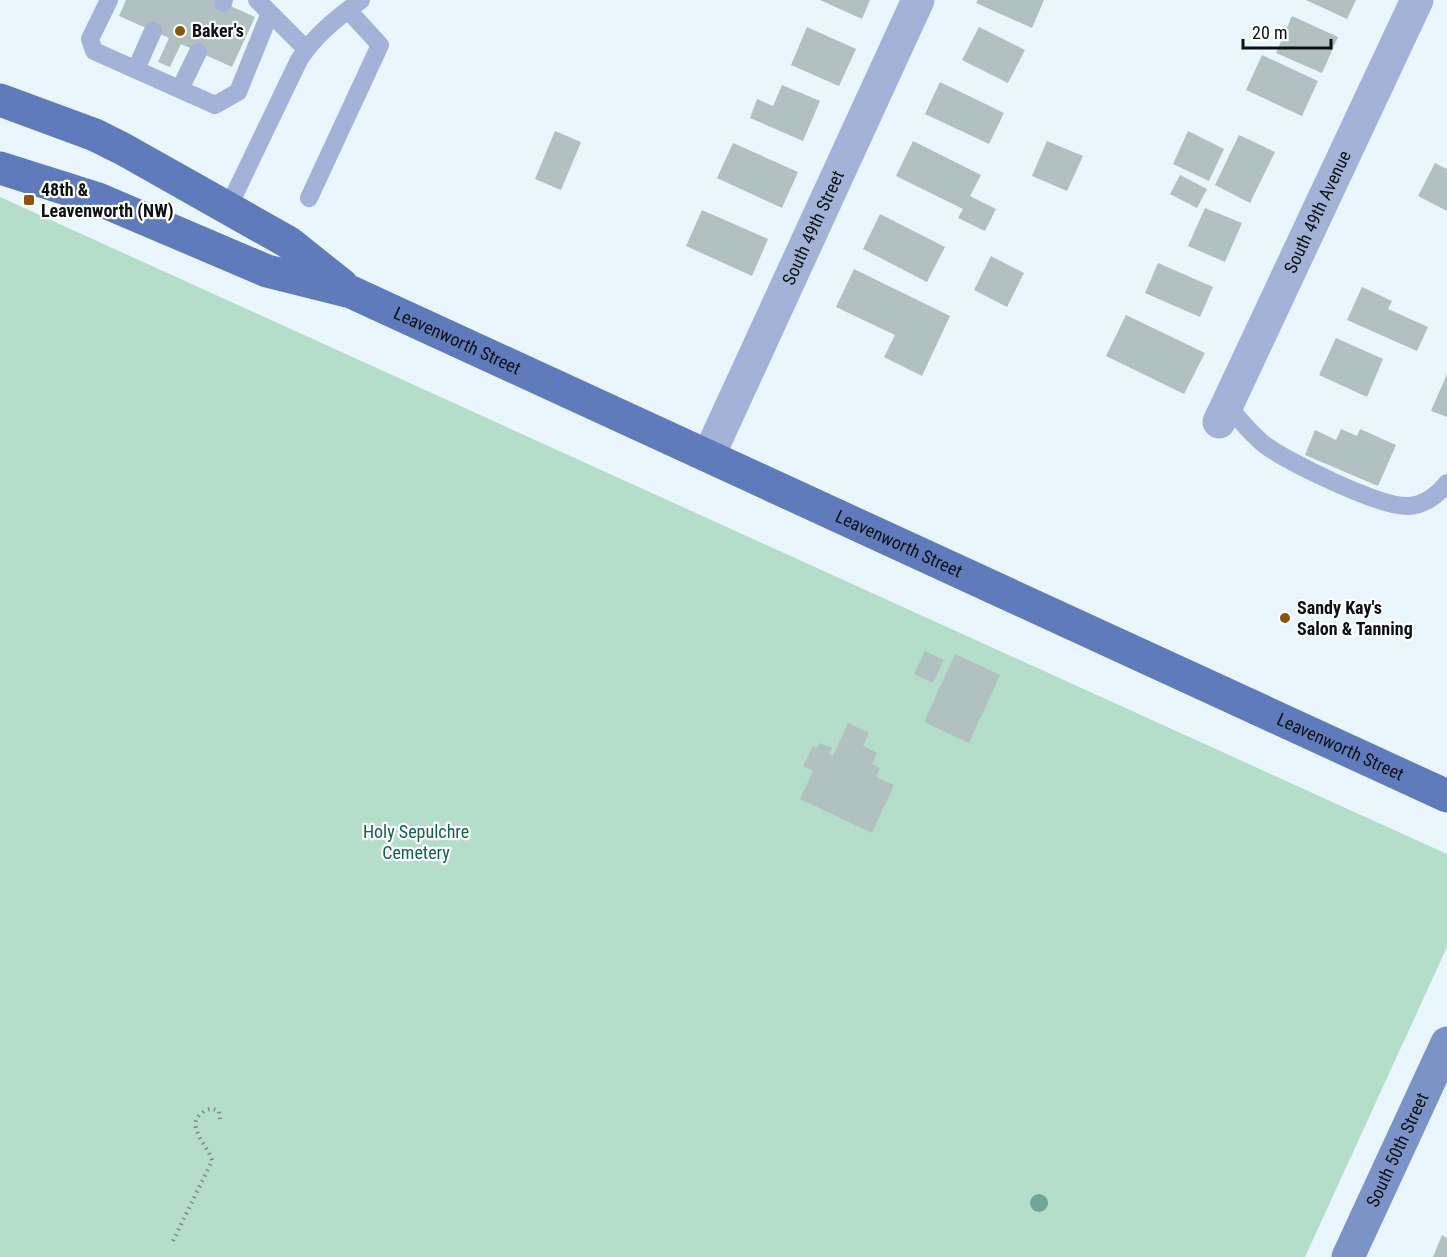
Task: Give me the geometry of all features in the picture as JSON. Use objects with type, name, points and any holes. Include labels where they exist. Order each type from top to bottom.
[{"type":"main road","name":"Leavenworth Street","points":[[4,99],[104,140],[228,208],[288,242],[351,292]]},
{"type":"main road","name":"Leavenworth Street","points":[[0,168],[98,199],[267,271],[351,292],[1447,796]]},
{"type":"main road","name":"South 50th Street","points":[[1348,1257],[1447,1045]]},
{"type":"street","name":"South 49th Street","points":[[709,455],[918,0]]},
{"type":"street","name":"South 49th Avenue","points":[[1223,414],[1417,0]]},
{"type":"lane","points":[[110,0],[90,39],[94,51],[215,105],[238,92],[270,13]]},
{"type":"lane","points":[[257,0],[306,49]]},
{"type":"lane","points":[[228,208],[306,49],[331,22],[354,5],[380,45],[309,198]]},
{"type":"lane","points":[[136,69],[153,31]]},
{"type":"lane","points":[[180,90],[198,52]]},
{"type":"lane","points":[[1223,414],[1294,462],[1379,500],[1408,506],[1432,498],[1447,483]]},
{"type":"path","points":[[173,1241],[212,1161],[198,1137],[198,1118],[206,1110],[214,1109],[219,1111],[220,1119]]},
{"type":"green space","name":"Holy Sepulchre Cemetery","points":[[0,197],[1447,854],[1447,947],[1305,1257],[0,1257]]},
{"type":"building","points":[[126,0],[217,0],[255,17],[232,67],[181,44],[170,67],[158,62],[169,38],[119,16]]},
{"type":"building","points":[[820,0],[870,0],[862,19]]},
{"type":"building","points":[[978,0],[1044,0],[1032,28],[976,3]]},
{"type":"building","points":[[1306,0],[1356,0],[1347,19]]},
{"type":"building","points":[[1292,16],[1338,37],[1322,73],[1276,53]]},
{"type":"building","points":[[807,27],[856,49],[839,86],[791,65]]},
{"type":"building","points":[[979,27],[1025,50],[1008,83],[962,60]]},
{"type":"building","points":[[1262,55],[1318,81],[1302,116],[1246,90]]},
{"type":"building","points":[[940,82],[1004,113],[989,144],[925,114]]},
{"type":"building","points":[[782,85],[820,101],[803,141],[750,118],[757,99],[773,106]]},
{"type":"building","points":[[555,131],[581,142],[561,190],[535,179]]},
{"type":"building","points":[[1188,131],[1224,149],[1209,181],[1173,164]]},
{"type":"building","points":[[1239,135],[1275,152],[1250,203],[1215,185]]},
{"type":"building","points":[[913,141],[981,175],[970,196],[996,209],[985,231],[958,218],[963,209],[896,176]]},
{"type":"building","points":[[1047,141],[1083,156],[1067,191],[1032,176]]},
{"type":"building","points":[[733,143],[798,172],[782,208],[717,178]]},
{"type":"building","points":[[1435,163],[1447,169],[1447,211],[1418,196]]},
{"type":"building","points":[[1180,175],[1207,189],[1197,208],[1170,194]]},
{"type":"building","points":[[1205,208],[1242,223],[1225,262],[1188,246]]},
{"type":"building","points":[[702,210],[768,239],[752,276],[686,246]]},
{"type":"building","points":[[880,214],[945,247],[927,282],[863,249]]},
{"type":"building","points":[[991,256],[1024,273],[1007,307],[974,290]]},
{"type":"building","points":[[1158,263],[1213,287],[1200,317],[1145,293]]},
{"type":"building","points":[[854,269],[950,316],[922,376],[884,357],[895,335],[836,307]]},
{"type":"building","points":[[1362,287],[1392,301],[1388,309],[1428,327],[1417,351],[1347,320]]},
{"type":"building","points":[[1126,315],[1205,353],[1184,394],[1106,356]]},
{"type":"building","points":[[1336,338],[1383,359],[1367,397],[1319,375]]},
{"type":"building","points":[[1447,374],[1447,417],[1431,411]]},
{"type":"building","points":[[1341,429],[1357,436],[1360,429],[1396,445],[1378,486],[1305,455],[1315,430],[1336,440]]},
{"type":"building","points":[[925,651],[944,660],[933,683],[914,674]]},
{"type":"building","points":[[955,654],[1000,675],[969,743],[924,722]]},
{"type":"building","points":[[848,723],[869,733],[863,746],[877,753],[872,764],[880,768],[876,777],[894,785],[872,833],[800,799],[813,771],[803,766],[813,746],[817,748],[819,743],[832,748],[829,754],[833,756]]},
{"type":"building","points":[[1442,1235],[1447,1238],[1447,1257],[1433,1257]]},
{"type":"place","name":"Baker's","points":[[180,31]]},
{"type":"place","name":"48th & Leavenworth (NW)","points":[[29,200]]},
{"type":"place","name":"Sandy Kay's Salon & Tanning","points":[[1285,618]]}]
